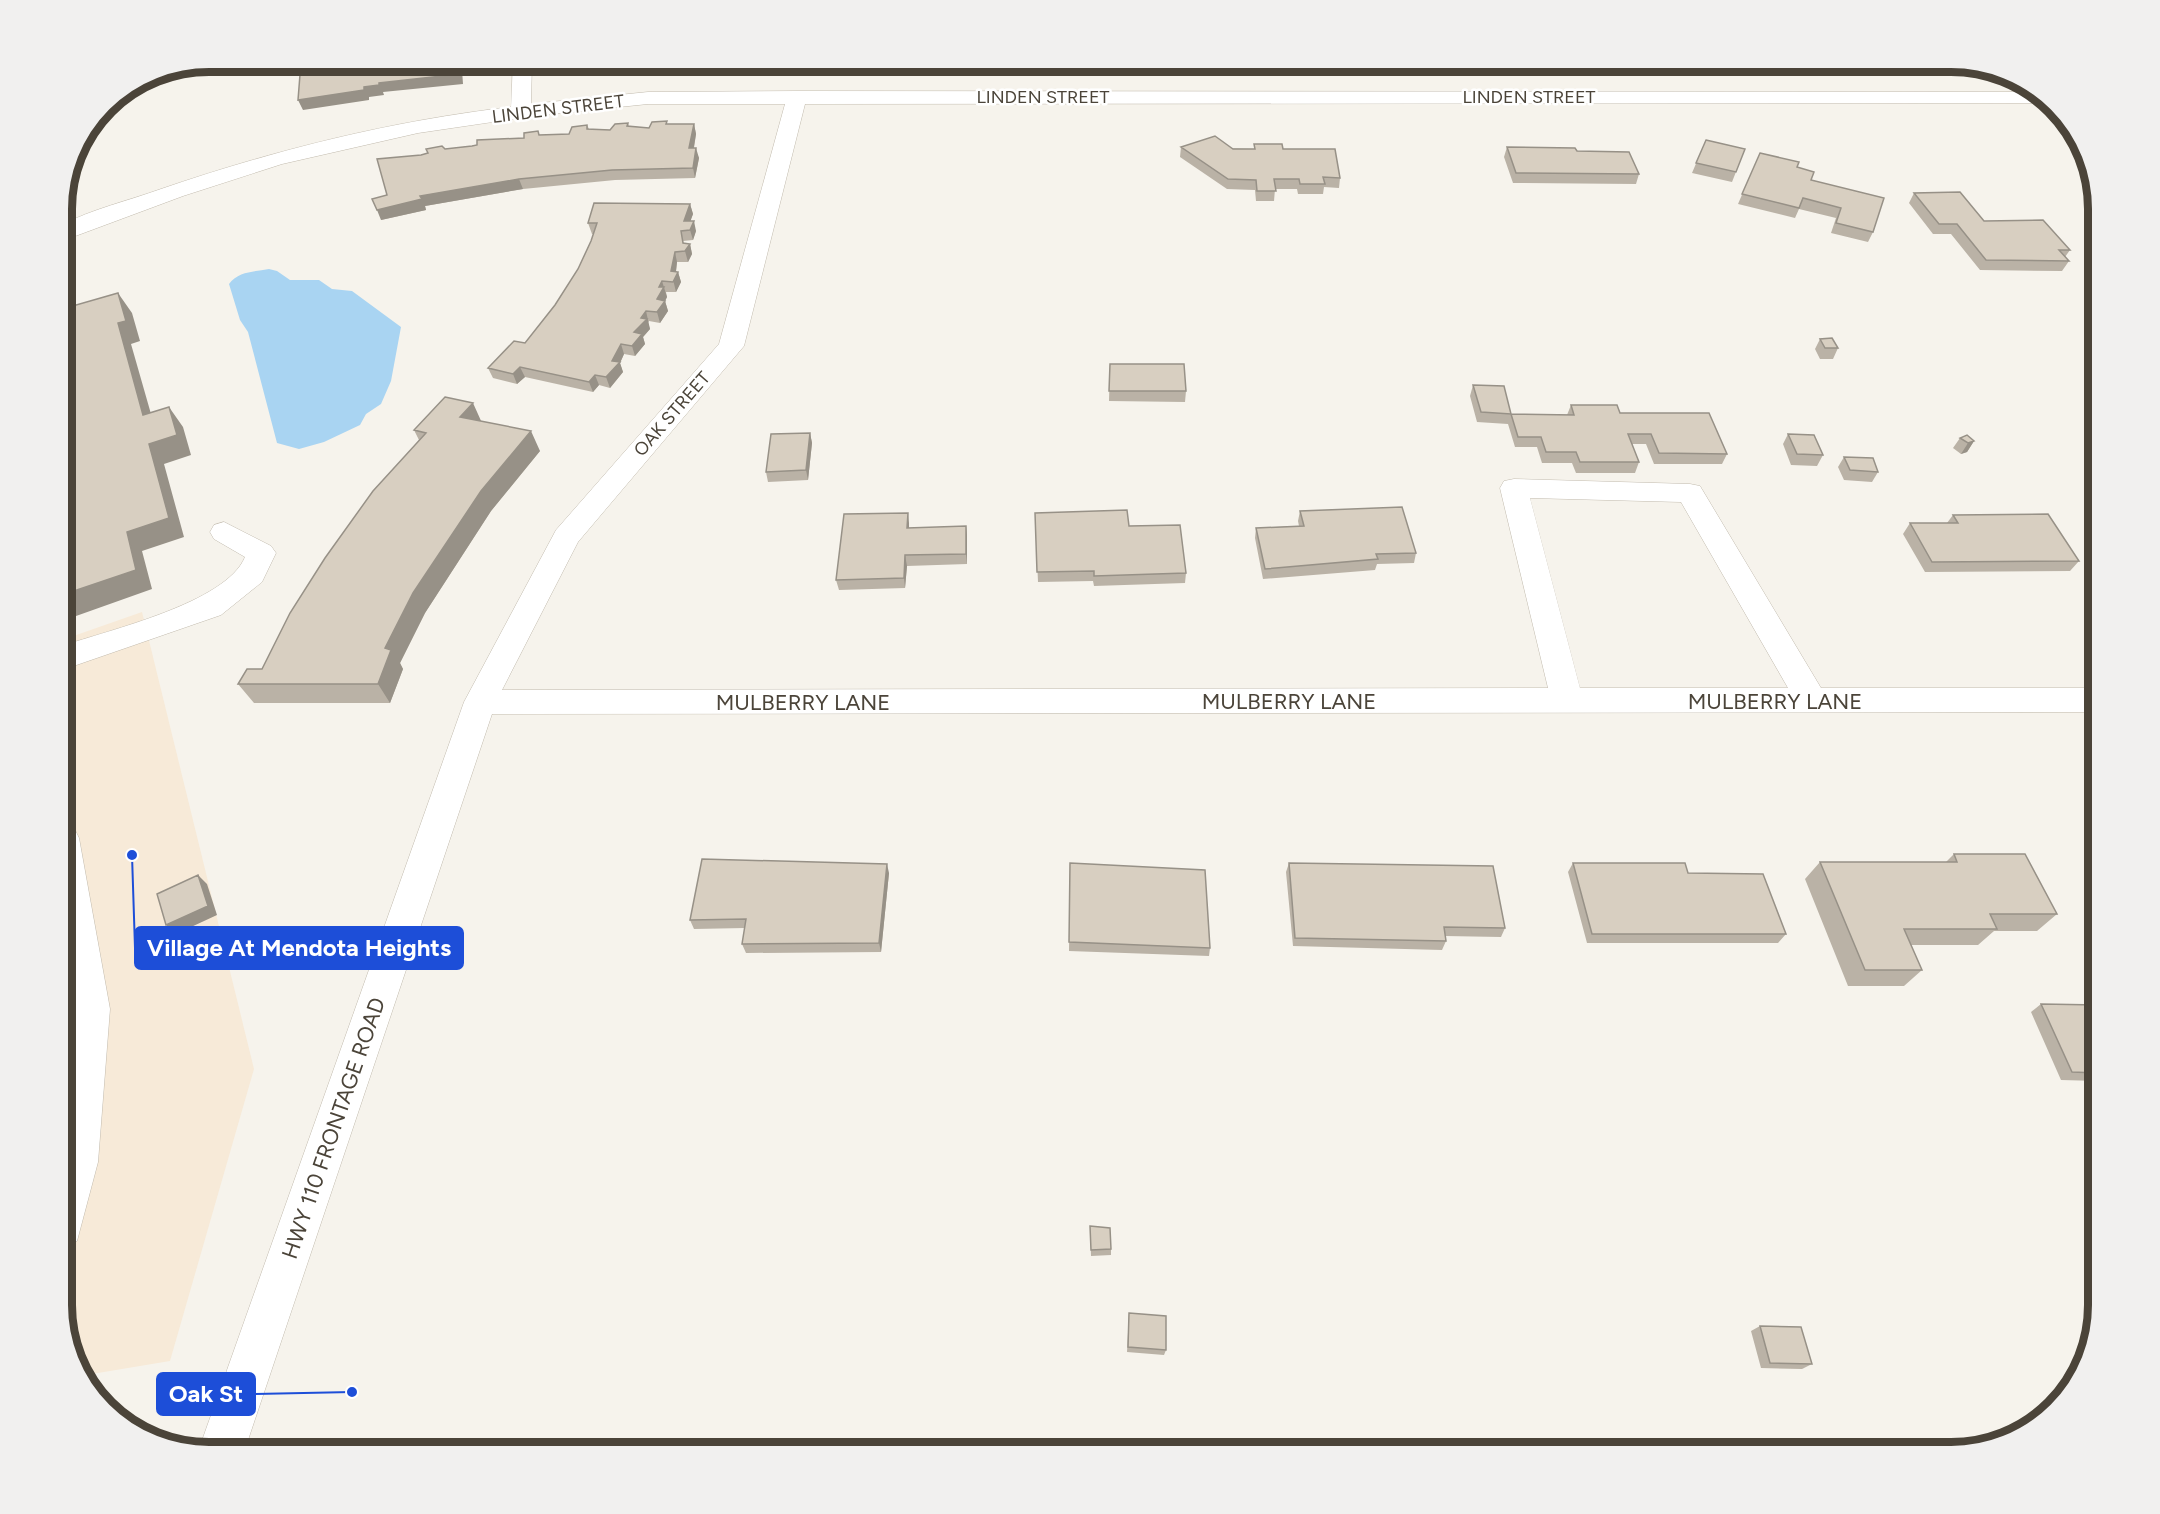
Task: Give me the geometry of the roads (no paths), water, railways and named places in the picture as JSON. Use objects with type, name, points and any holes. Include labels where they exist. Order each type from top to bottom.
[{"type":"street","points":[[521,112],[522,72]]},
{"type":"street","name":"OAK STREET","points":[[480,702],[566,537],[731,346],[797,97]]},
{"type":"street","name":"LINDEN STREET","points":[[72,229],[192,187],[342,142],[521,112],[648,98],[2031,98]]},
{"type":"street","points":[[1567,701],[1514,488],[1690,493],[1812,701]]},
{"type":"street","points":[[72,655],[210,607],[252,575],[261,553],[224,532]]},
{"type":"street","name":"MULBERRY LANE","points":[[480,702],[2088,700]]},
{"type":"street","name":"HWY 110 FRONTAGE ROAD","points":[[224,1442],[480,702]]},
{"type":"street","points":[[72,897],[91,1009],[78,1162],[72,1186]]},
{"type":"water","points":[[269,269],[277,271],[290,280],[319,280],[332,289],[352,291],[401,327],[391,381],[381,404],[366,414],[360,425],[324,442],[299,449],[277,443],[248,332],[240,320],[229,284],[242,274]]},
{"type":"place","name":"Village At Mendota Heights","points":[[132,855]]},
{"type":"place","name":"Oak St","points":[[352,1392]]}]
